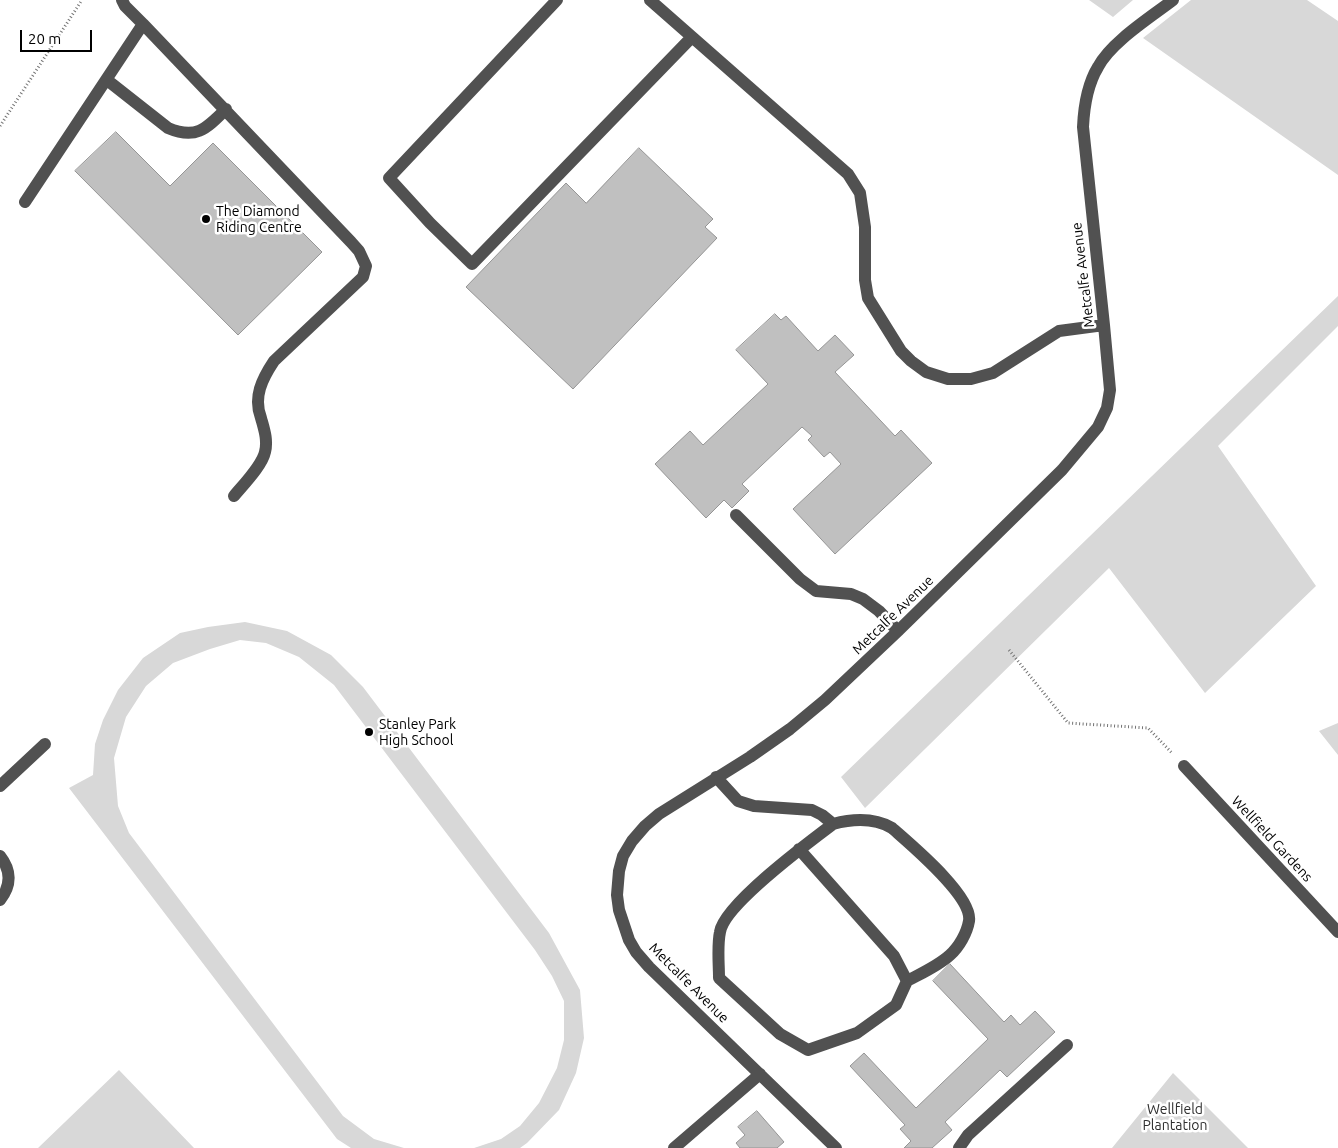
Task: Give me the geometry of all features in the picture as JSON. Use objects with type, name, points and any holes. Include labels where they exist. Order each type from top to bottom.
[{"type":"street","points":[[122,0],[125,6],[226,109],[351,242],[366,266],[363,277],[274,361],[265,375],[258,391],[258,405],[265,434],[265,454],[234,496]]},
{"type":"street","points":[[558,0],[389,178],[430,223],[472,264],[692,37]]},
{"type":"street","points":[[650,0],[848,174],[860,193],[865,226],[865,280],[868,298],[901,350],[911,361],[926,372],[948,379],[971,379],[993,373],[1059,331],[1104,325]]},
{"type":"street","name":"Metcalfe Avenue","points":[[836,1148],[649,967],[636,952],[629,940],[619,910],[617,895],[618,871],[623,856],[632,841],[659,814],[750,757],[790,729],[825,700],[1062,470],[1098,427],[1107,408],[1110,390],[1083,127],[1086,97],[1098,65],[1104,58],[1117,44],[1173,0]]},
{"type":"street","points":[[26,202],[143,24]]},
{"type":"street","points":[[107,80],[168,128],[178,132],[190,134],[202,131],[212,124],[226,109]]},
{"type":"street","points":[[736,515],[800,579],[816,591],[851,594],[863,599],[879,611],[898,631]]},
{"type":"street","points":[[0,786],[45,744]]},
{"type":"street","name":"Wellfield Gardens","points":[[1184,766],[1338,932]]},
{"type":"street","points":[[716,777],[738,801],[754,806],[812,810],[833,824]]},
{"type":"street","points":[[849,820],[882,822],[892,828],[947,879],[964,903],[970,920],[962,940],[951,954],[933,967],[907,981],[896,1005],[857,1033],[808,1050],[780,1034],[719,978],[720,930],[732,910],[799,849],[833,824],[849,820]]},
{"type":"street","points":[[799,849],[894,956],[907,981]]},
{"type":"street","points":[[0,856],[10,874],[9,885],[0,900]]},
{"type":"street","points":[[959,1148],[968,1134],[1067,1045]]},
{"type":"street","points":[[674,1148],[760,1074]]},
{"type":"path","points":[[0,126],[82,0]]},
{"type":"path","points":[[1009,650],[1068,723],[1148,728],[1184,766]]},
{"type":"green space","points":[[1089,0],[1133,0],[1113,17]]},
{"type":"green space","points":[[1191,0],[1307,0],[1338,21],[1338,175],[1143,38]]},
{"type":"green space","points":[[1338,296],[1338,326],[1218,446],[1316,586],[1205,693],[1109,568],[865,808],[841,777]]},
{"type":"green space","points":[[245,622],[287,631],[331,655],[363,687],[549,933],[580,990],[584,1038],[576,1073],[559,1110],[520,1148],[474,1148],[501,1139],[520,1126],[539,1103],[557,1068],[564,1040],[564,1001],[552,976],[535,950],[334,685],[299,657],[266,643],[240,640],[173,663],[146,686],[126,717],[114,758],[118,806],[129,833],[343,1116],[374,1139],[404,1148],[351,1148],[337,1139],[69,788],[93,775],[95,744],[103,720],[118,690],[143,658],[180,633]]},
{"type":"green space","points":[[1338,723],[1338,755],[1319,731]]},
{"type":"green space","points":[[119,1070],[194,1148],[38,1148]]},
{"type":"green space","name":"Wellfield Plantation","points":[[1173,1073],[1248,1148],[1112,1148]]},
{"type":"building","name":"The Diamond Riding Centre","points":[[116,132],[170,186],[213,143],[322,252],[238,335],[75,171]]},
{"type":"building","points":[[639,148],[713,219],[705,227],[717,238],[573,389],[466,287],[566,183],[586,203]]},
{"type":"building","points":[[775,314],[781,320],[786,316],[818,351],[835,335],[854,355],[835,372],[895,436],[901,430],[932,463],[835,554],[793,509],[841,464],[830,452],[824,457],[808,440],[812,436],[802,427],[742,484],[749,491],[732,508],[724,500],[706,518],[655,464],[690,431],[703,445],[768,384],[736,350]]},
{"type":"building","points":[[950,964],[1004,1022],[1011,1015],[1020,1025],[1035,1011],[1055,1032],[1007,1077],[1000,1070],[945,1122],[952,1130],[932,1148],[904,1148],[911,1141],[900,1129],[905,1125],[850,1066],[864,1053],[916,1108],[988,1039],[933,981]]},
{"type":"building","points":[[757,1111],[784,1142],[777,1148],[740,1148],[736,1143],[745,1135],[738,1127]]},
{"type":"place","name":"The Diamond Riding Centre","points":[[206,219]]},
{"type":"place","name":"Stanley Park High School","points":[[369,732]]}]
